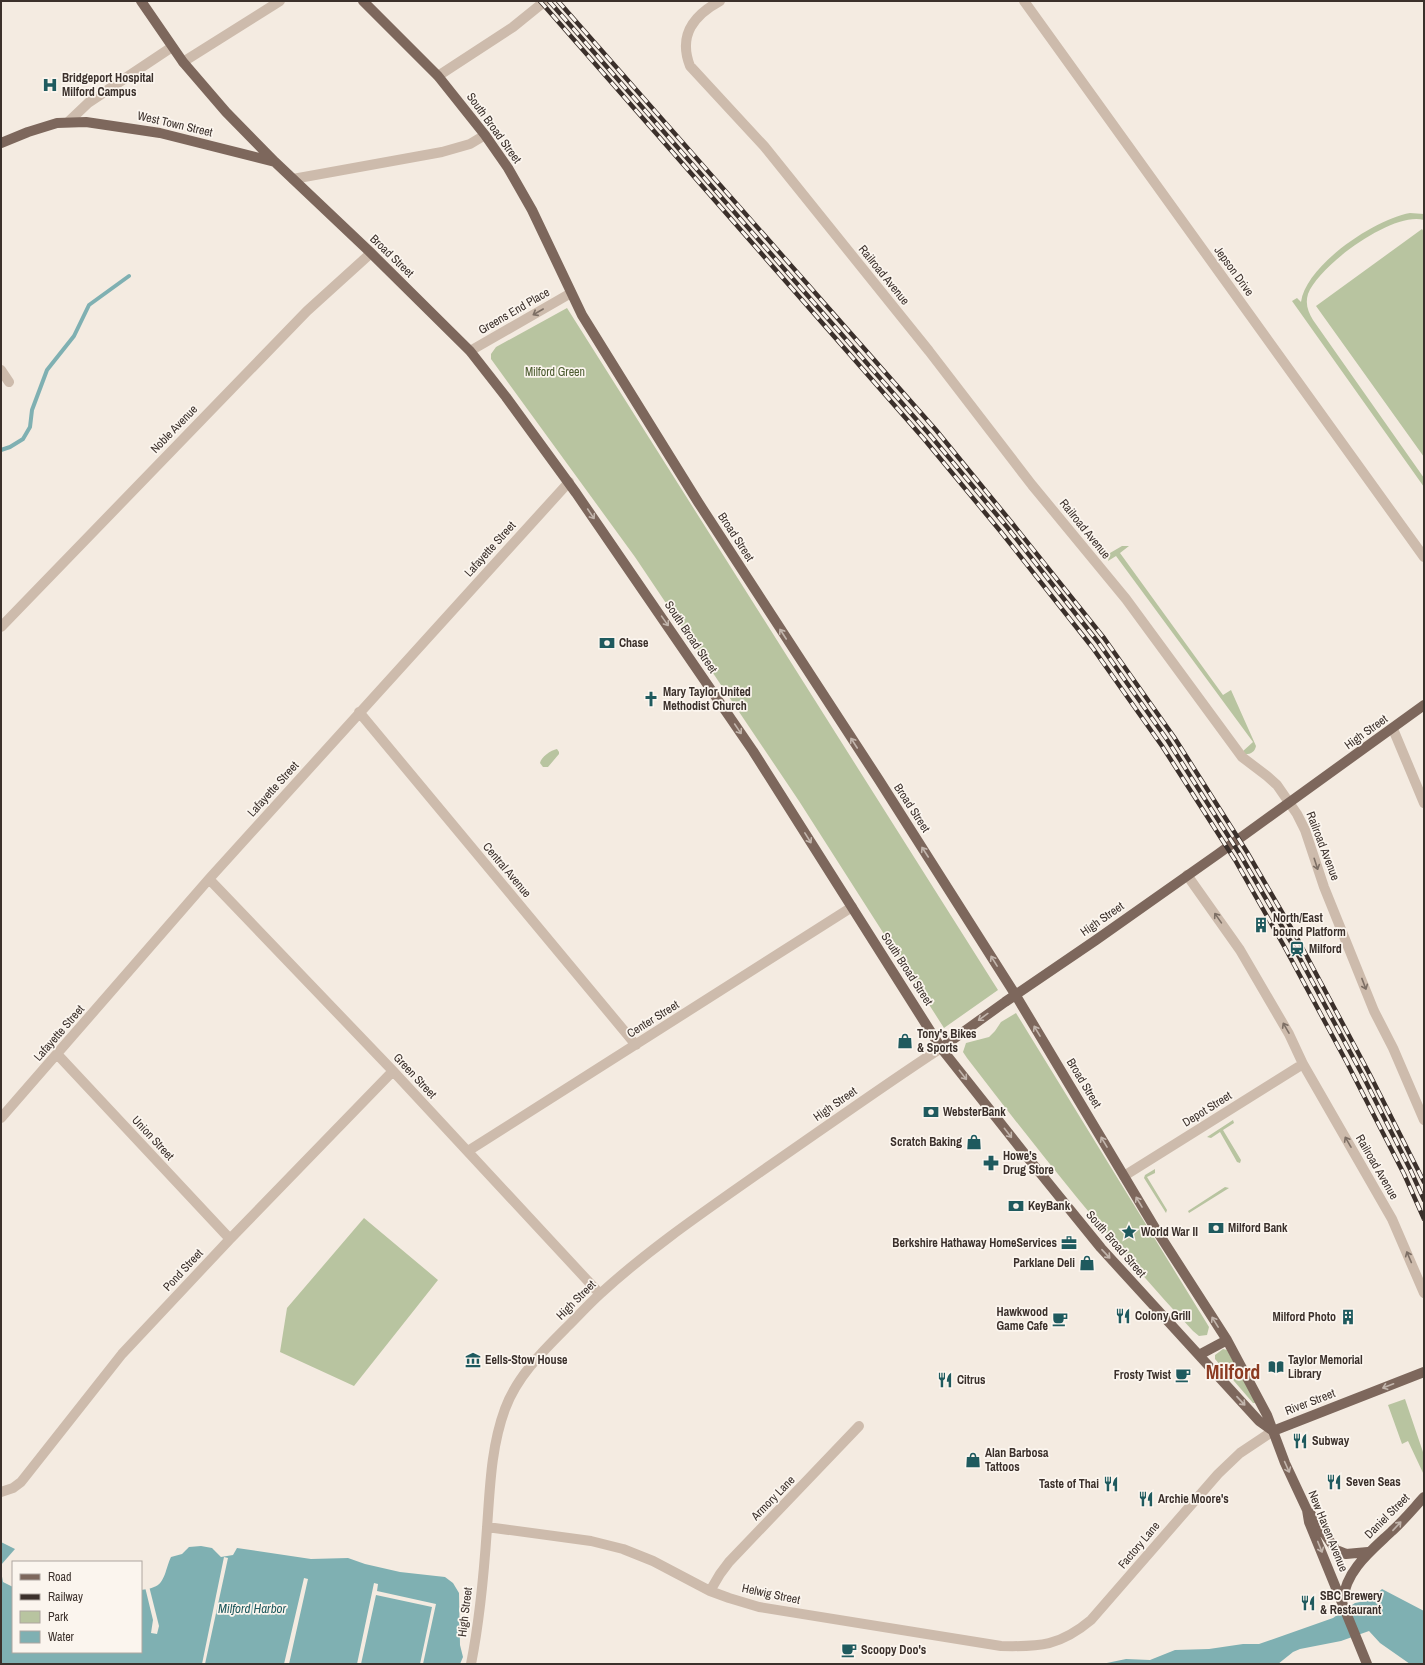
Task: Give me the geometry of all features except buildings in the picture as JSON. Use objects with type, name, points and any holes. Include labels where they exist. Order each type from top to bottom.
[{"type":"main road","name":"Broad Street","points":[[141,1],[183,62],[226,112],[275,162],[371,253],[470,351],[506,397],[568,482]]},
{"type":"main road","name":"South Broad Street","points":[[363,1],[438,76],[485,135],[520,189],[571,293]]},
{"type":"main road","name":"West Town Street","points":[[1,143],[28,132],[57,123],[68,122],[104,124],[160,133],[275,162]]},
{"type":"main road","name":"Broad Street","points":[[571,293],[582,315],[698,502],[879,780],[1015,994],[1155,1228],[1227,1340],[1273,1431]]},
{"type":"main road","name":"South Broad Street","points":[[568,482],[749,745],[941,1048],[1101,1248],[1260,1421],[1273,1431]]},
{"type":"main road","name":"High Street","points":[[941,1048],[1015,994],[1096,940],[1424,706]]},
{"type":"main road","points":[[1199,1355],[1227,1340]]},
{"type":"main road","name":"River Street","points":[[1273,1431],[1424,1372]]},
{"type":"main road","name":"New Haven Avenue","points":[[1273,1431],[1285,1463],[1307,1510],[1309,1522],[1367,1664]]},
{"type":"main road","name":"Daniel Street","points":[[1344,1605],[1345,1586],[1348,1579],[1368,1552],[1392,1531],[1424,1497]]},
{"type":"main road","name":"Daniel Street","points":[[1307,1510],[1336,1550],[1346,1554],[1368,1552]]},
{"type":"street","points":[[183,62],[280,1]]},
{"type":"street","points":[[438,76],[513,27],[545,1]]},
{"type":"street","name":"Railroad Avenue","points":[[720,1],[699,14],[689,31],[687,56],[693,70],[764,146],[924,345],[1032,485],[1126,599],[1242,757],[1277,785],[1290,802],[1305,830],[1324,887],[1374,1011],[1393,1048],[1424,1120]]},
{"type":"street","name":"Jepson Drive","points":[[1024,1],[1111,125],[1424,557]]},
{"type":"street","points":[[68,122],[88,103],[172,47]]},
{"type":"street","points":[[293,179],[442,152],[470,144],[485,135]]},
{"type":"street","name":"Noble Avenue","points":[[1,627],[307,311],[371,253]]},
{"type":"street","name":"Greens End Place","points":[[470,351],[571,293]]},
{"type":"street","points":[[1,370],[9,382]]},
{"type":"street","name":"Lafayette Street","points":[[1,1118],[209,879],[568,482]]},
{"type":"street","name":"Central Avenue","points":[[359,712],[636,1045]]},
{"type":"street","points":[[1393,729],[1424,803]]},
{"type":"street","name":"Railroad Avenue","points":[[1187,874],[1240,950],[1289,1034],[1303,1064],[1392,1219],[1424,1293]]},
{"type":"street","name":"Green Street","points":[[209,879],[393,1071],[600,1294]]},
{"type":"street","name":"Center Street","points":[[468,1151],[852,907]]},
{"type":"street","name":"High Street","points":[[471,1664],[480,1602],[492,1460],[502,1417],[509,1398],[522,1378],[536,1360],[600,1294],[696,1218],[869,1096],[941,1048]]},
{"type":"street","name":"Union Street","points":[[57,1054],[230,1239]]},
{"type":"street","name":"Depot Street","points":[[1124,1176],[1303,1064]]},
{"type":"street","name":"Pond Street","points":[[1,1492],[13,1488],[21,1482],[122,1354],[230,1239],[393,1071]]},
{"type":"street","name":"Armory Lane","points":[[710,1590],[729,1562],[859,1426]]},
{"type":"street","name":"Factory Lane","points":[[1059,1641],[1077,1632],[1091,1620],[1196,1498],[1229,1463],[1240,1453],[1273,1431]]},
{"type":"street","name":"Helwig Street","points":[[487,1527],[591,1541],[623,1549],[654,1561],[710,1590],[744,1603],[784,1612],[1000,1646],[1040,1645],[1059,1641]]},
{"type":"green space","points":[[1410,213],[1424,214],[1424,220],[1411,219],[1394,224],[1358,243],[1341,255],[1315,282],[1308,294],[1307,305],[1308,311],[1313,320],[1424,478],[1424,487],[1292,301],[1297,298],[1301,302],[1306,288],[1315,273],[1328,259],[1344,246],[1379,224],[1395,217]]},
{"type":"green space","points":[[1422,229],[1424,232],[1424,457],[1316,306]]},
{"type":"green space","name":"Milford Green","points":[[567,308],[998,990],[944,1028],[799,801],[635,557],[491,359],[491,354],[496,347]]},
{"type":"green space","points":[[1122,546],[1129,546],[1120,553],[1223,695],[1231,690],[1256,746],[1252,753],[1243,754],[1242,752],[1253,742],[1116,556],[1108,561],[1110,553]]},
{"type":"green space","points":[[557,749],[559,754],[548,767],[543,767],[540,763],[542,758],[549,752]]},
{"type":"green space","points":[[1016,1013],[1209,1327],[1207,1335],[1199,1336],[1193,1331],[1134,1265],[1049,1163],[963,1052],[966,1043],[989,1037],[1001,1022]]},
{"type":"green space","points":[[1233,1120],[1234,1123],[1223,1130],[1241,1160],[1240,1163],[1237,1162],[1220,1132],[1211,1138],[1207,1137]]},
{"type":"green space","points":[[1155,1169],[1155,1173],[1147,1177],[1167,1210],[1166,1213],[1144,1178],[1145,1175]]},
{"type":"green space","points":[[1225,1187],[1229,1188],[1189,1213],[1188,1211]]},
{"type":"green space","points":[[364,1218],[438,1280],[354,1386],[280,1352],[287,1308]]},
{"type":"green space","points":[[1223,1349],[1227,1350],[1256,1403],[1253,1403],[1215,1359],[1215,1355]]},
{"type":"green space","points":[[1405,1399],[1424,1455],[1424,1475],[1408,1441],[1402,1444],[1388,1405]]},
{"type":"water","points":[[1,1542],[15,1549],[1,1565]]},
{"type":"water","name":"Milford Harbor","points":[[201,1546],[212,1548],[221,1557],[233,1555],[237,1548],[311,1559],[348,1558],[365,1564],[400,1572],[445,1577],[453,1583],[459,1593],[460,1645],[463,1657],[460,1664],[1,1664],[1,1571],[3,1582],[12,1586],[12,1653],[142,1653],[142,1590],[158,1585],[165,1575],[171,1557],[182,1554],[189,1547]]},
{"type":"water","points":[[1382,1589],[1424,1611],[1424,1664],[1410,1664],[1380,1643],[1369,1631],[1341,1641],[1300,1649],[1293,1652],[1278,1664],[1102,1664],[1126,1659],[1150,1660],[1175,1650],[1209,1649],[1243,1644],[1259,1644],[1333,1618],[1355,1603],[1370,1600]]},
{"type":"pier","points":[[224,1557],[228,1558],[205,1664],[202,1664]]},
{"type":"pier","points":[[304,1578],[308,1579],[289,1664],[284,1664]]},
{"type":"pier","points":[[374,1583],[378,1584],[377,1591],[436,1604],[423,1664],[420,1664],[432,1607],[376,1595],[361,1664],[357,1664]]},
{"type":"pier","points":[[149,1586],[159,1626],[157,1634],[151,1633],[153,1620],[145,1587]]},
{"type":"waterway","points":[[1,450],[10,447],[23,439],[30,427],[32,410],[47,370],[74,336],[89,305],[129,276]]},
{"type":"railway","points":[[540,1],[924,439],[1001,532],[1092,647],[1162,746],[1235,860],[1284,946],[1346,1061],[1404,1174],[1424,1219]]},
{"type":"railway","points":[[549,1],[930,435],[1007,527],[1098,642],[1168,741],[1241,856],[1291,942],[1363,1076],[1424,1200]]},
{"type":"railway","points":[[558,1],[936,430],[1104,638],[1174,737],[1247,852],[1297,938],[1369,1073],[1424,1182]]},
{"type":"place","name":"Bridgeport Hospital Milford Campus","points":[[50,85]]},
{"type":"place","name":"Chase","points":[[607,643]]},
{"type":"place","name":"Mary Taylor United Methodist Church","points":[[651,699]]},
{"type":"place","name":"North/East bound Platform","points":[[1261,925]]},
{"type":"place","name":"Milford","points":[[1297,949]]},
{"type":"place","name":"Tony's Bikes & Sports","points":[[905,1041]]},
{"type":"place","name":"WebsterBank","points":[[931,1112]]},
{"type":"place","name":"Scratch Baking","points":[[974,1142]]},
{"type":"place","name":"Howe's Drug Store","points":[[991,1163]]},
{"type":"place","name":"KeyBank","points":[[1016,1206]]},
{"type":"place","name":"Milford Bank","points":[[1216,1228]]},
{"type":"place","name":"World War II","points":[[1129,1232]]},
{"type":"place","name":"Berkshire Hathaway HomeServices","points":[[1069,1243]]},
{"type":"place","name":"Parklane Deli","points":[[1087,1263]]},
{"type":"place","name":"Colony Grill","points":[[1123,1316]]},
{"type":"place","name":"Milford Photo","points":[[1348,1317]]},
{"type":"place","name":"Hawkwood Game Cafe","points":[[1060,1319]]},
{"type":"place","name":"Eells-Stow House","points":[[473,1360]]},
{"type":"place","name":"Taylor Memorial Library","points":[[1276,1367]]},
{"type":"place","name":"Frosty Twist","points":[[1183,1375]]},
{"type":"place","name":"Citrus","points":[[945,1380]]},
{"type":"place","name":"Subway","points":[[1300,1441]]},
{"type":"place","name":"Alan Barbosa Tattoos","points":[[973,1460]]},
{"type":"place","name":"Seven Seas","points":[[1334,1482]]},
{"type":"place","name":"Taste of Thai","points":[[1111,1484]]},
{"type":"place","name":"Archie Moore's","points":[[1146,1499]]},
{"type":"place","name":"SBC Brewery & Restaurant","points":[[1308,1603]]},
{"type":"place","name":"Scoopy Doo's","points":[[849,1650]]},
{"type":"district","name":"Milford","points":[[1233,1371]]}]
